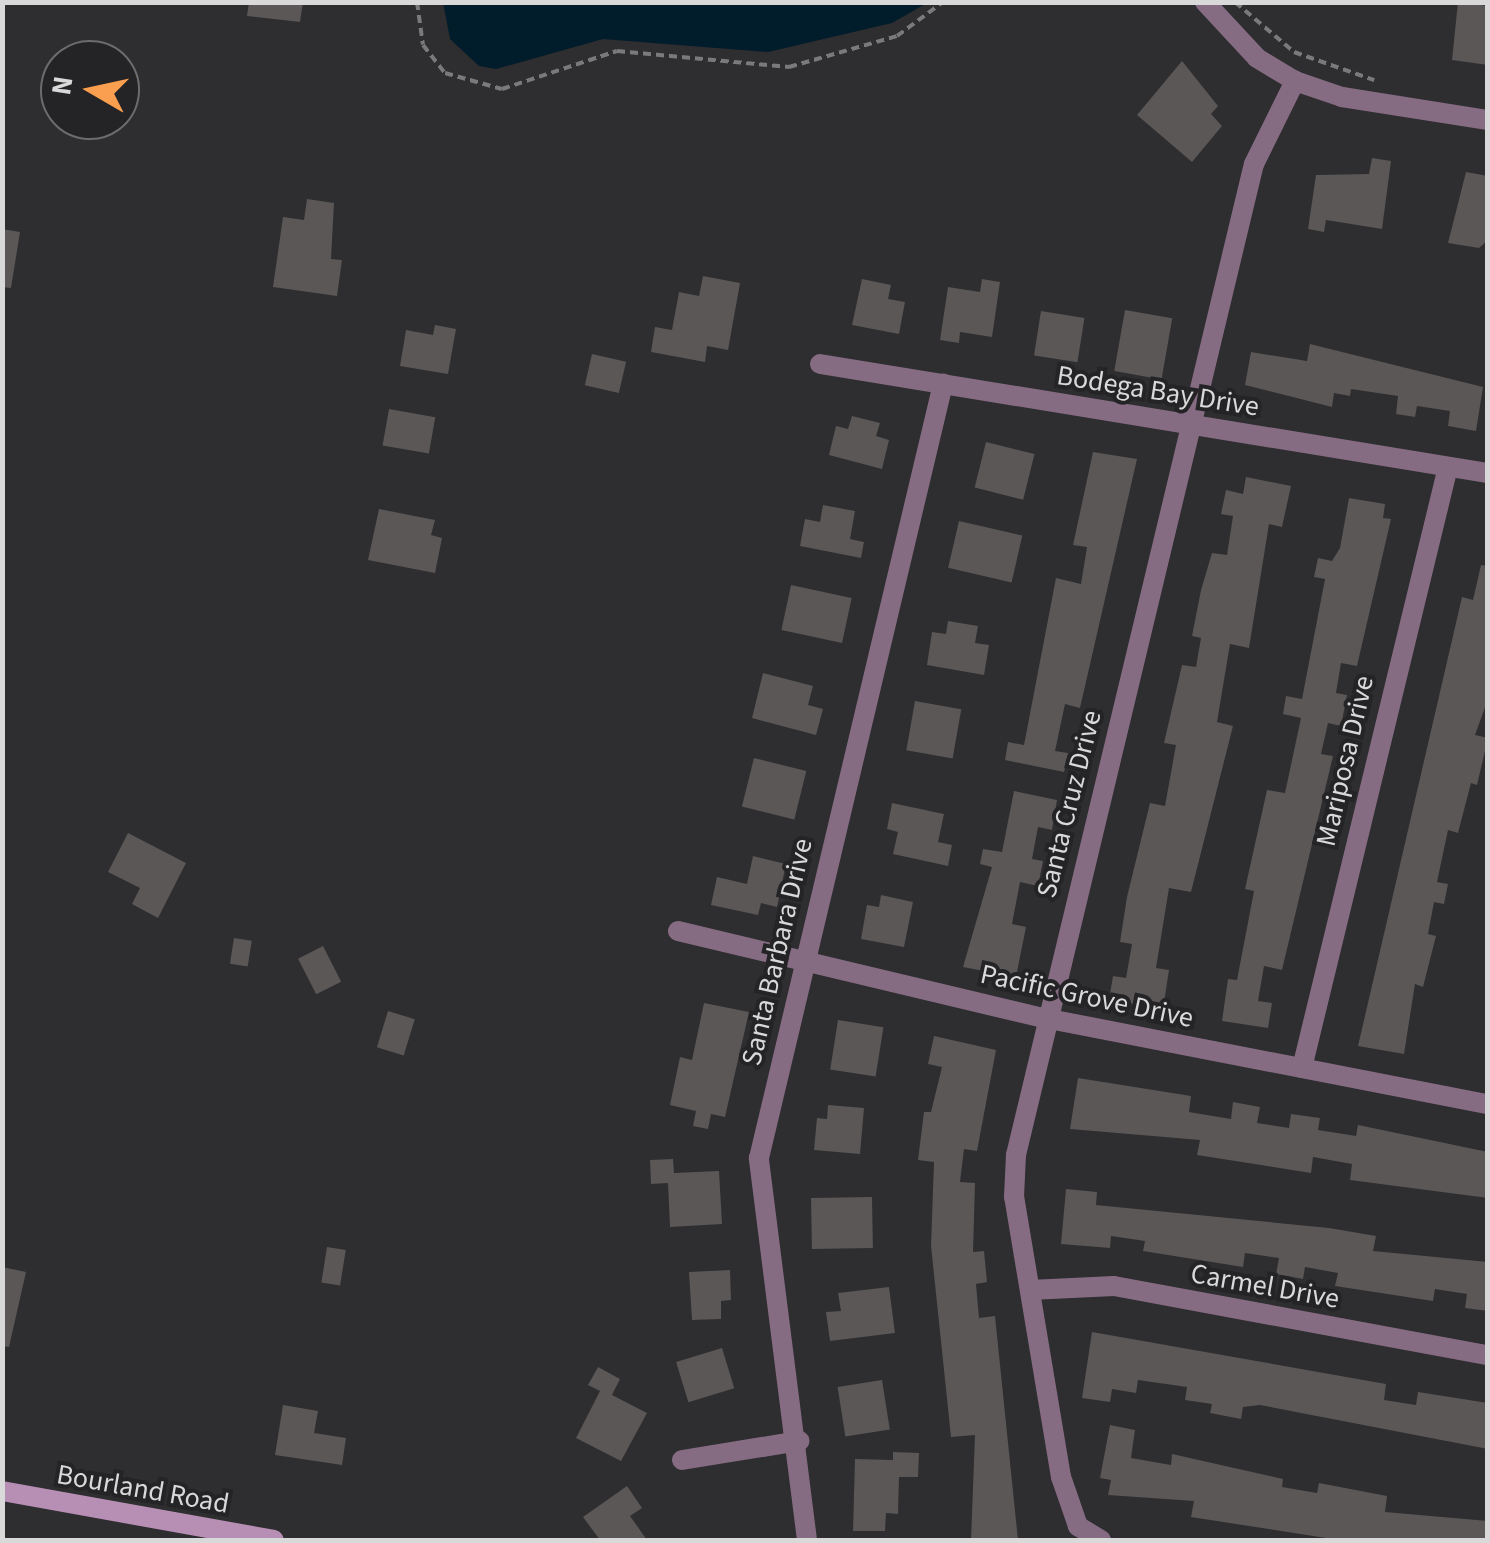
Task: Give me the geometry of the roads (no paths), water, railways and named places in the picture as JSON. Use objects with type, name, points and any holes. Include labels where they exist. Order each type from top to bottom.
[{"type":"main road","name":"Bourland Road","points":[[2,1491],[274,1540]]},
{"type":"street","points":[[1205,2],[1257,58],[1295,81],[1342,97],[1488,120]]},
{"type":"street","name":"Santa Cruz Drive","points":[[1101,1540],[1078,1526],[1068,1504],[1014,1197],[1016,1156],[1044,1018],[1254,164],[1295,81]]},
{"type":"street","name":"Bodega Bay Drive","points":[[820,364],[1488,473]]},
{"type":"street","name":"Santa Barbara Drive","points":[[807,1540],[799,1441],[766,1261],[759,1158],[943,384]]},
{"type":"street","name":"Mariposa Drive","points":[[1302,1068],[1448,467]]},
{"type":"street","name":"Pacific Grove Drive","points":[[678,931],[1044,1018],[1488,1104]]},
{"type":"street","name":"Carmel Drive","points":[[1030,1290],[1114,1286],[1488,1355]]},
{"type":"street","points":[[682,1460],[799,1441]]},
{"type":"water","points":[[443,2],[927,3],[892,23],[768,52],[603,39],[496,69],[479,66],[450,39]]}]
